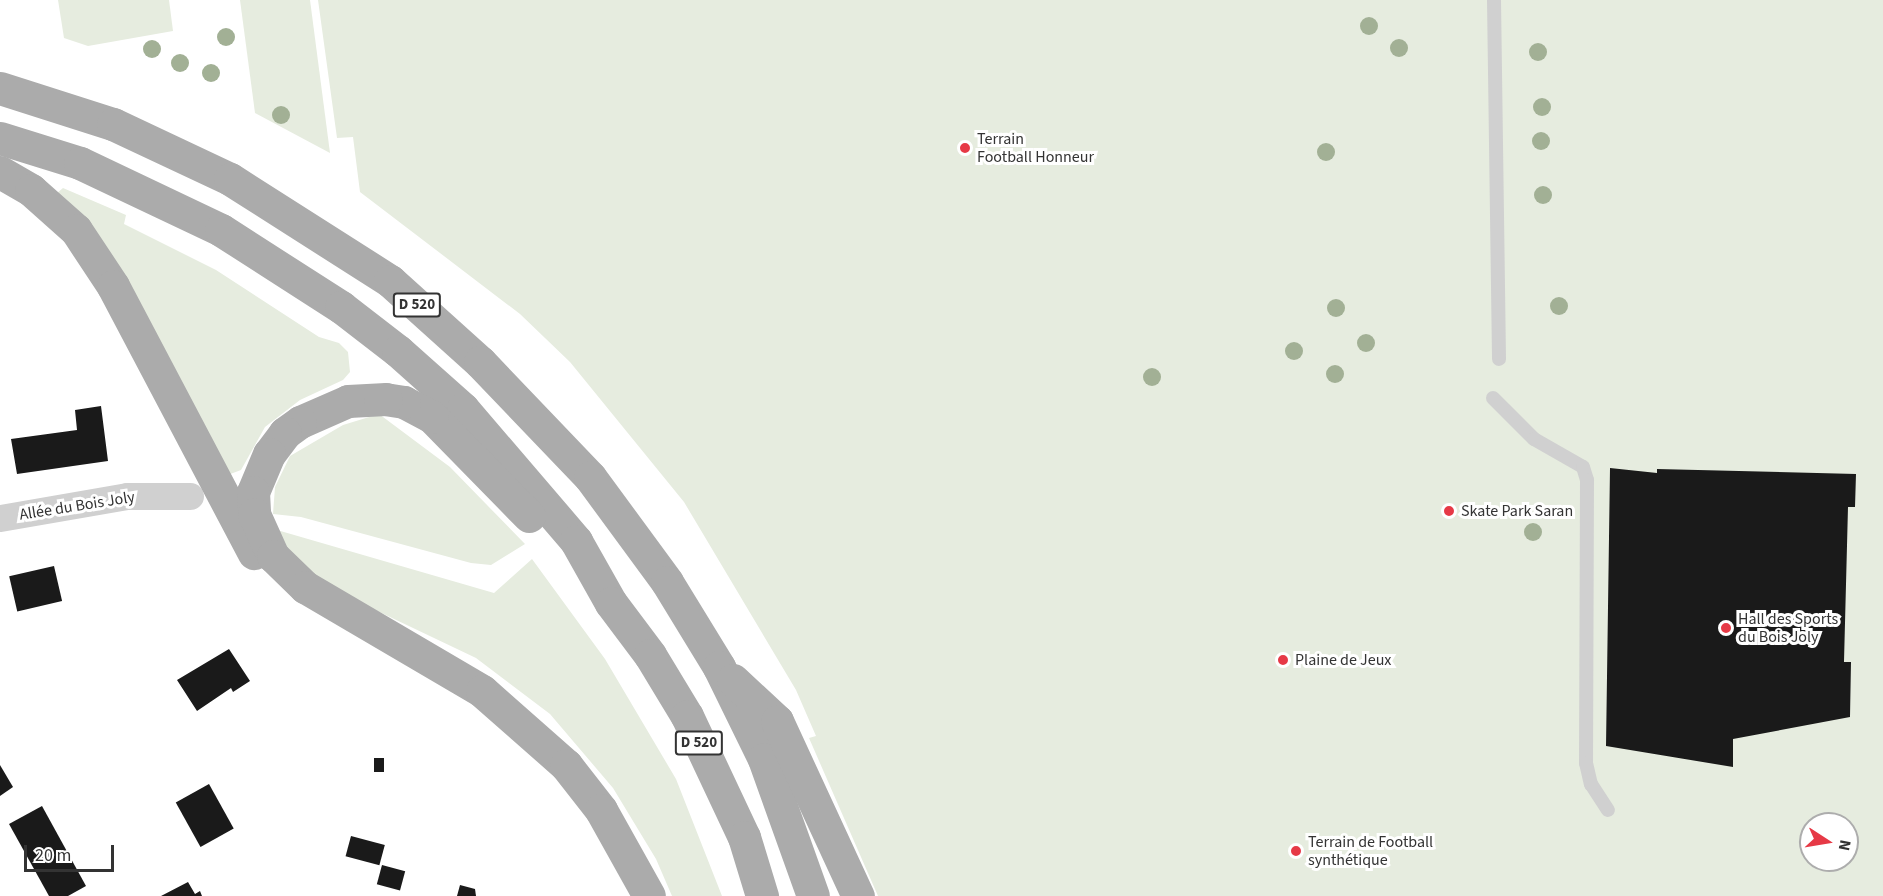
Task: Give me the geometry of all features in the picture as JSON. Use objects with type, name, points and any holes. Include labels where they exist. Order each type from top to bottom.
[{"type":"main road","name":"D 520","points":[[0,88],[113,124],[230,179],[390,281],[480,362],[590,477],[667,582],[719,667],[764,759],[813,896]]},
{"type":"main road","name":"D 520","points":[[0,138],[80,163],[186,211],[286,270],[357,320],[471,418],[576,541],[611,603],[687,716],[744,837],[762,896]]},
{"type":"main road","points":[[0,172],[31,190],[76,230],[113,286],[232,517],[264,569],[288,595],[326,619],[444,668]]},
{"type":"main road","points":[[611,603],[563,557],[518,503],[432,417],[404,402],[386,399],[348,401],[325,408],[285,433],[269,454],[253,492],[254,514],[273,556],[305,587],[482,691],[566,765],[602,810],[649,896]]},
{"type":"main road","points":[[719,667],[777,721],[858,896]]},
{"type":"street","name":"Allée du Bois Joly","points":[[0,518],[127,496],[190,496]]},
{"type":"lane","points":[[1494,0],[1499,359]]},
{"type":"lane","points":[[1493,398],[1534,439],[1583,467],[1587,480],[1586,763],[1591,784],[1608,810]]},
{"type":"shaded area","points":[[58,0],[169,0],[173,31],[88,46],[64,38]]},
{"type":"shaded area","points":[[240,0],[310,0],[330,153],[255,113]]},
{"type":"shaded area","points":[[318,0],[1883,0],[1883,896],[878,896],[809,738],[816,736],[796,690],[684,502],[570,362],[520,314],[360,192],[353,137],[337,138]]},
{"type":"shaded area","points":[[63,188],[126,215],[124,224],[216,270],[319,337],[339,343],[348,352],[350,372],[343,380],[300,400],[265,427],[241,470],[225,476],[56,194]]},
{"type":"shaded area","points":[[379,414],[450,467],[525,544],[491,565],[471,563],[301,517],[273,514],[275,487],[290,456],[343,425]]},
{"type":"shaded area","points":[[277,530],[494,593],[532,559],[605,659],[676,779],[722,896],[672,896],[656,859],[613,788],[550,714],[476,658],[348,597],[312,576],[291,555]]},
{"type":"building","points":[[101,406],[108,461],[17,474],[11,439],[77,430],[75,410]]},
{"type":"building","name":"Hall des Sports du Bois Joly","points":[[1610,468],[1657,473],[1657,469],[1856,474],[1855,507],[1848,507],[1844,662],[1851,662],[1850,717],[1733,739],[1733,767],[1606,746]]},
{"type":"building","points":[[54,566],[62,601],[17,611],[9,576]]},
{"type":"building","points":[[229,649],[250,681],[233,692],[231,688],[197,711],[177,680]]},
{"type":"building","points":[[374,758],[384,758],[384,772],[374,772]]},
{"type":"building","points":[[0,765],[13,787],[0,796]]},
{"type":"building","points":[[209,784],[234,829],[200,847],[176,802]]},
{"type":"building","points":[[42,806],[86,886],[68,896],[49,896],[9,824]]},
{"type":"building","points":[[351,836],[385,845],[379,865],[346,856]]},
{"type":"building","points":[[382,865],[405,871],[400,891],[377,884]]},
{"type":"building","points":[[188,882],[195,894],[200,891],[202,896],[161,896]]},
{"type":"building","points":[[460,885],[475,889],[476,896],[457,896]]},
{"type":"place","name":"Terrain Football Honneur","points":[[965,148]]},
{"type":"place","name":"Skate Park Saran","points":[[1449,511]]},
{"type":"place","name":"Hall des Sports du Bois Joly","points":[[1726,628]]},
{"type":"place","name":"Plaine de Jeux","points":[[1283,660]]},
{"type":"place","name":"Terrain de Football synthétique","points":[[1296,851]]}]
